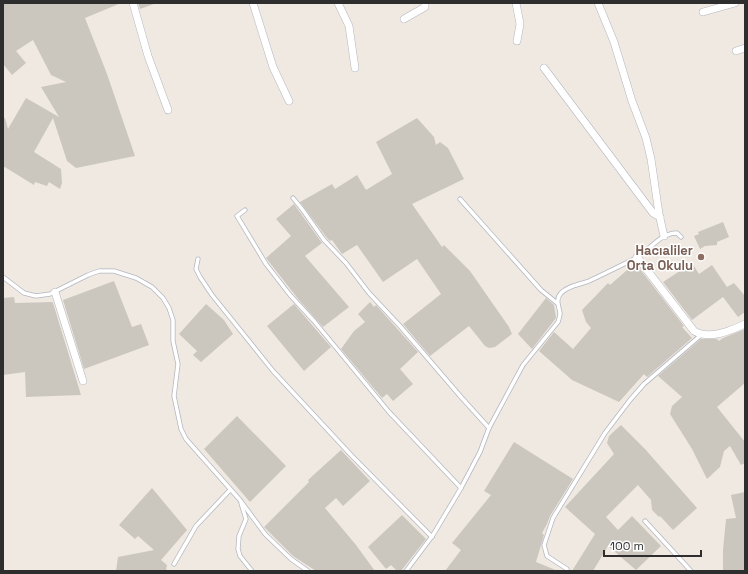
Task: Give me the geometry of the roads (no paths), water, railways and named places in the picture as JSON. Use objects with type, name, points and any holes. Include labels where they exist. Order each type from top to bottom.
[{"type":"street","points":[[133,3],[148,56],[168,110]]},
{"type":"street","points":[[253,3],[274,67],[289,100]]},
{"type":"street","points":[[338,3],[349,26],[355,68]]},
{"type":"street","points":[[404,19],[425,7],[425,3]]},
{"type":"street","points":[[516,3],[520,24],[517,41]]},
{"type":"street","points":[[598,3],[614,42],[632,101],[646,138],[664,236]]},
{"type":"street","points":[[703,12],[735,3]]},
{"type":"street","points":[[736,51],[745,48]]},
{"type":"street","points":[[544,68],[653,213],[660,217]]},
{"type":"street","points":[[638,257],[694,331],[701,335],[732,330],[745,324]]},
{"type":"street","points":[[55,292],[83,381]]},
{"type":"lane","points":[[293,198],[324,240],[346,263],[369,293],[400,326],[489,428]]},
{"type":"lane","points":[[460,199],[541,290],[557,303]]},
{"type":"lane","points":[[245,210],[237,216],[266,264],[279,281],[389,412],[461,488]]},
{"type":"lane","points":[[406,571],[432,537],[461,488],[480,452],[489,428],[523,365],[558,322],[560,315],[557,303],[560,295],[567,288],[591,280],[638,257],[670,233],[676,233],[681,237]]},
{"type":"lane","points":[[198,259],[196,269],[200,277],[212,295],[273,372],[352,456],[432,537]]},
{"type":"lane","points":[[3,277],[24,292],[36,296],[50,294],[99,271],[114,271],[136,278],[152,287],[163,298],[169,308],[173,320],[173,340],[178,364],[174,396],[181,429],[186,440],[240,500],[266,534],[291,559],[308,571]]},
{"type":"lane","points":[[567,569],[547,556],[545,551],[544,545],[553,518],[605,433],[630,400],[644,384],[701,335]]},
{"type":"lane","points":[[174,564],[196,526],[230,490]]},
{"type":"lane","points":[[240,500],[246,519],[239,536],[238,549],[240,556],[252,571]]},
{"type":"lane","points":[[645,521],[691,571]]},
{"type":"place","name":"Hacıaliler Orta Okulu","points":[[701,257]]}]
